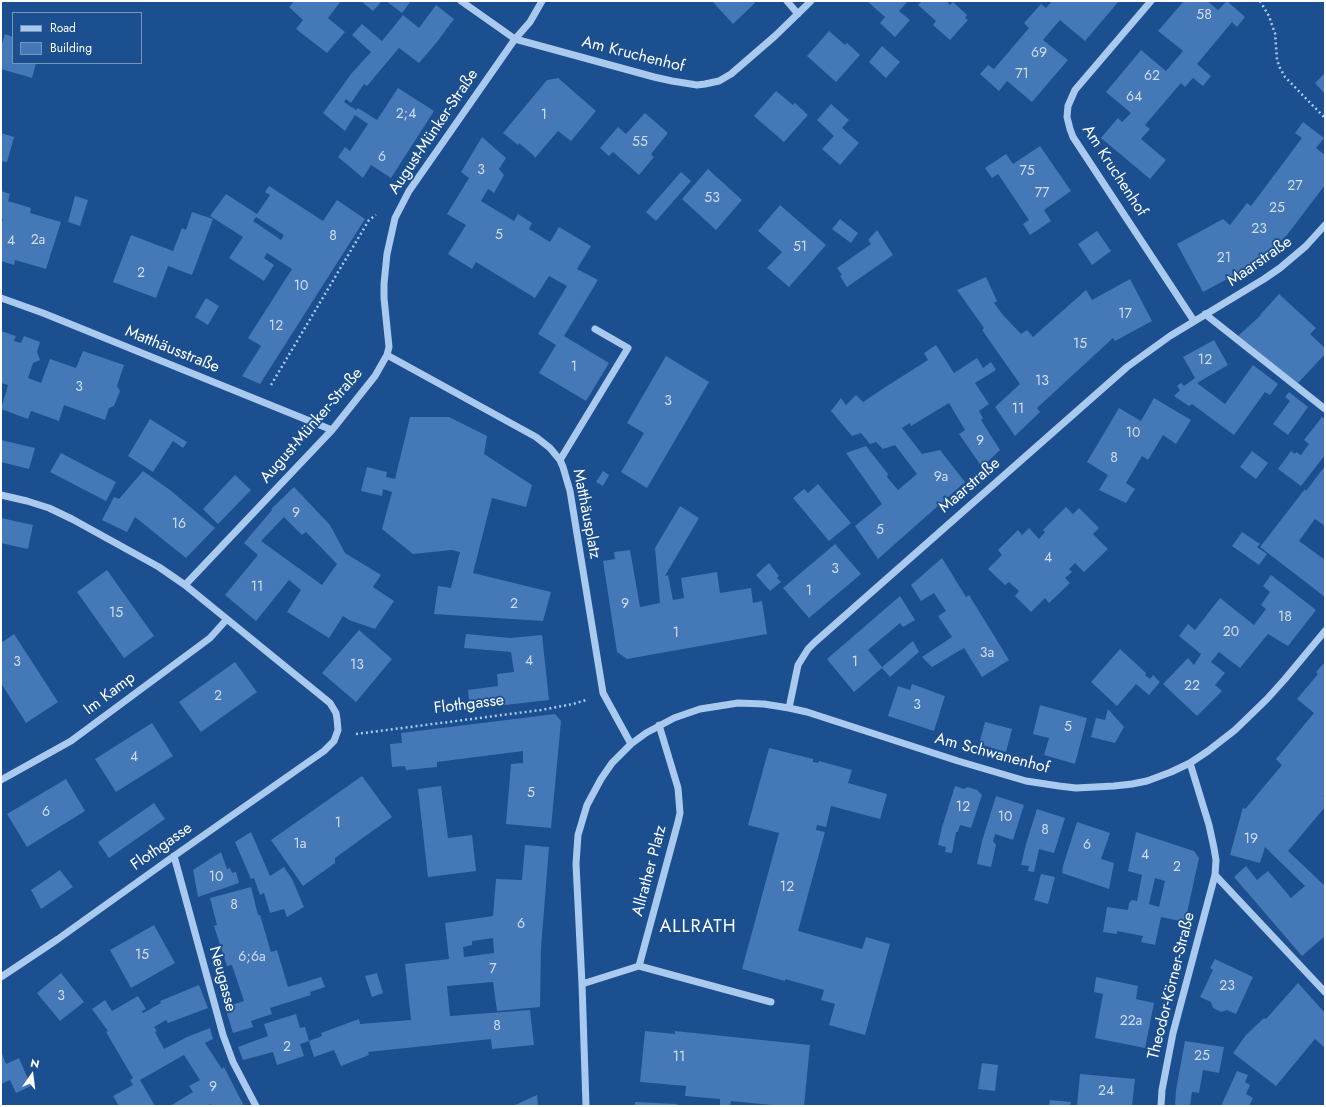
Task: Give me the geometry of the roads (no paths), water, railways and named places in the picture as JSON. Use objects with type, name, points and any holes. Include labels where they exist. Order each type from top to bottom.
[{"type":"street","points":[[461,1],[515,39],[530,22],[542,1]]},
{"type":"street","points":[[787,1],[798,14]]},
{"type":"street","name":"Am Kruchenhof","points":[[515,39],[672,81],[691,84],[705,84],[719,81],[731,74],[764,46],[811,1]]},
{"type":"street","name":"Am Kruchenhof","points":[[1151,1],[1075,90],[1068,106],[1067,117],[1070,129],[1074,136],[1194,321]]},
{"type":"street","name":"August-Münker-Straße","points":[[185,586],[332,430],[375,376],[387,355],[390,342],[384,284],[387,254],[395,218],[409,191],[515,39]]},
{"type":"street","name":"Maarstraße","points":[[789,708],[798,665],[808,648],[1127,367],[1170,336],[1280,268],[1306,246],[1325,225]]},
{"type":"street","name":"Matthäusstraße","points":[[1,298],[43,313],[332,430]]},
{"type":"street","points":[[1205,314],[1323,407]]},
{"type":"street","points":[[560,460],[628,348],[595,329]]},
{"type":"street","name":"Matthäusplatz","points":[[387,355],[536,437],[550,448],[560,460],[570,491],[603,693],[631,744]]},
{"type":"street","points":[[1,495],[49,508],[72,519],[159,567],[227,619]]},
{"type":"street","name":"Flothgasse","points":[[1,977],[58,939],[324,752],[334,741],[338,730],[337,719],[330,703],[227,619]]},
{"type":"street","name":"Im Kamp","points":[[1,780],[71,741],[210,638],[227,619]]},
{"type":"street","points":[[1190,763],[1235,730],[1267,699],[1325,631]]},
{"type":"street","points":[[586,1106],[576,864],[578,835],[587,805],[596,786],[612,763],[631,744],[659,725],[687,713],[711,706],[756,703],[789,708]]},
{"type":"street","name":"Am Schwanenhof","points":[[789,708],[984,769],[1026,781],[1059,786],[1095,788],[1132,784],[1159,777],[1190,763]]},
{"type":"street","name":"Allrather Platz","points":[[638,966],[680,813],[678,788],[659,725]]},
{"type":"street","name":"Theodor-Körner-Straße","points":[[1161,1106],[1162,1090],[1173,1033],[1215,875],[1216,860],[1212,841],[1190,763]]},
{"type":"street","name":"Neugasse","points":[[174,856],[223,1035],[233,1062],[256,1106]]},
{"type":"street","points":[[1215,875],[1325,992]]},
{"type":"street","points":[[582,984],[638,966],[771,1002]]},
{"type":"district","name":"ALLRATH","points":[[698,928]]}]
